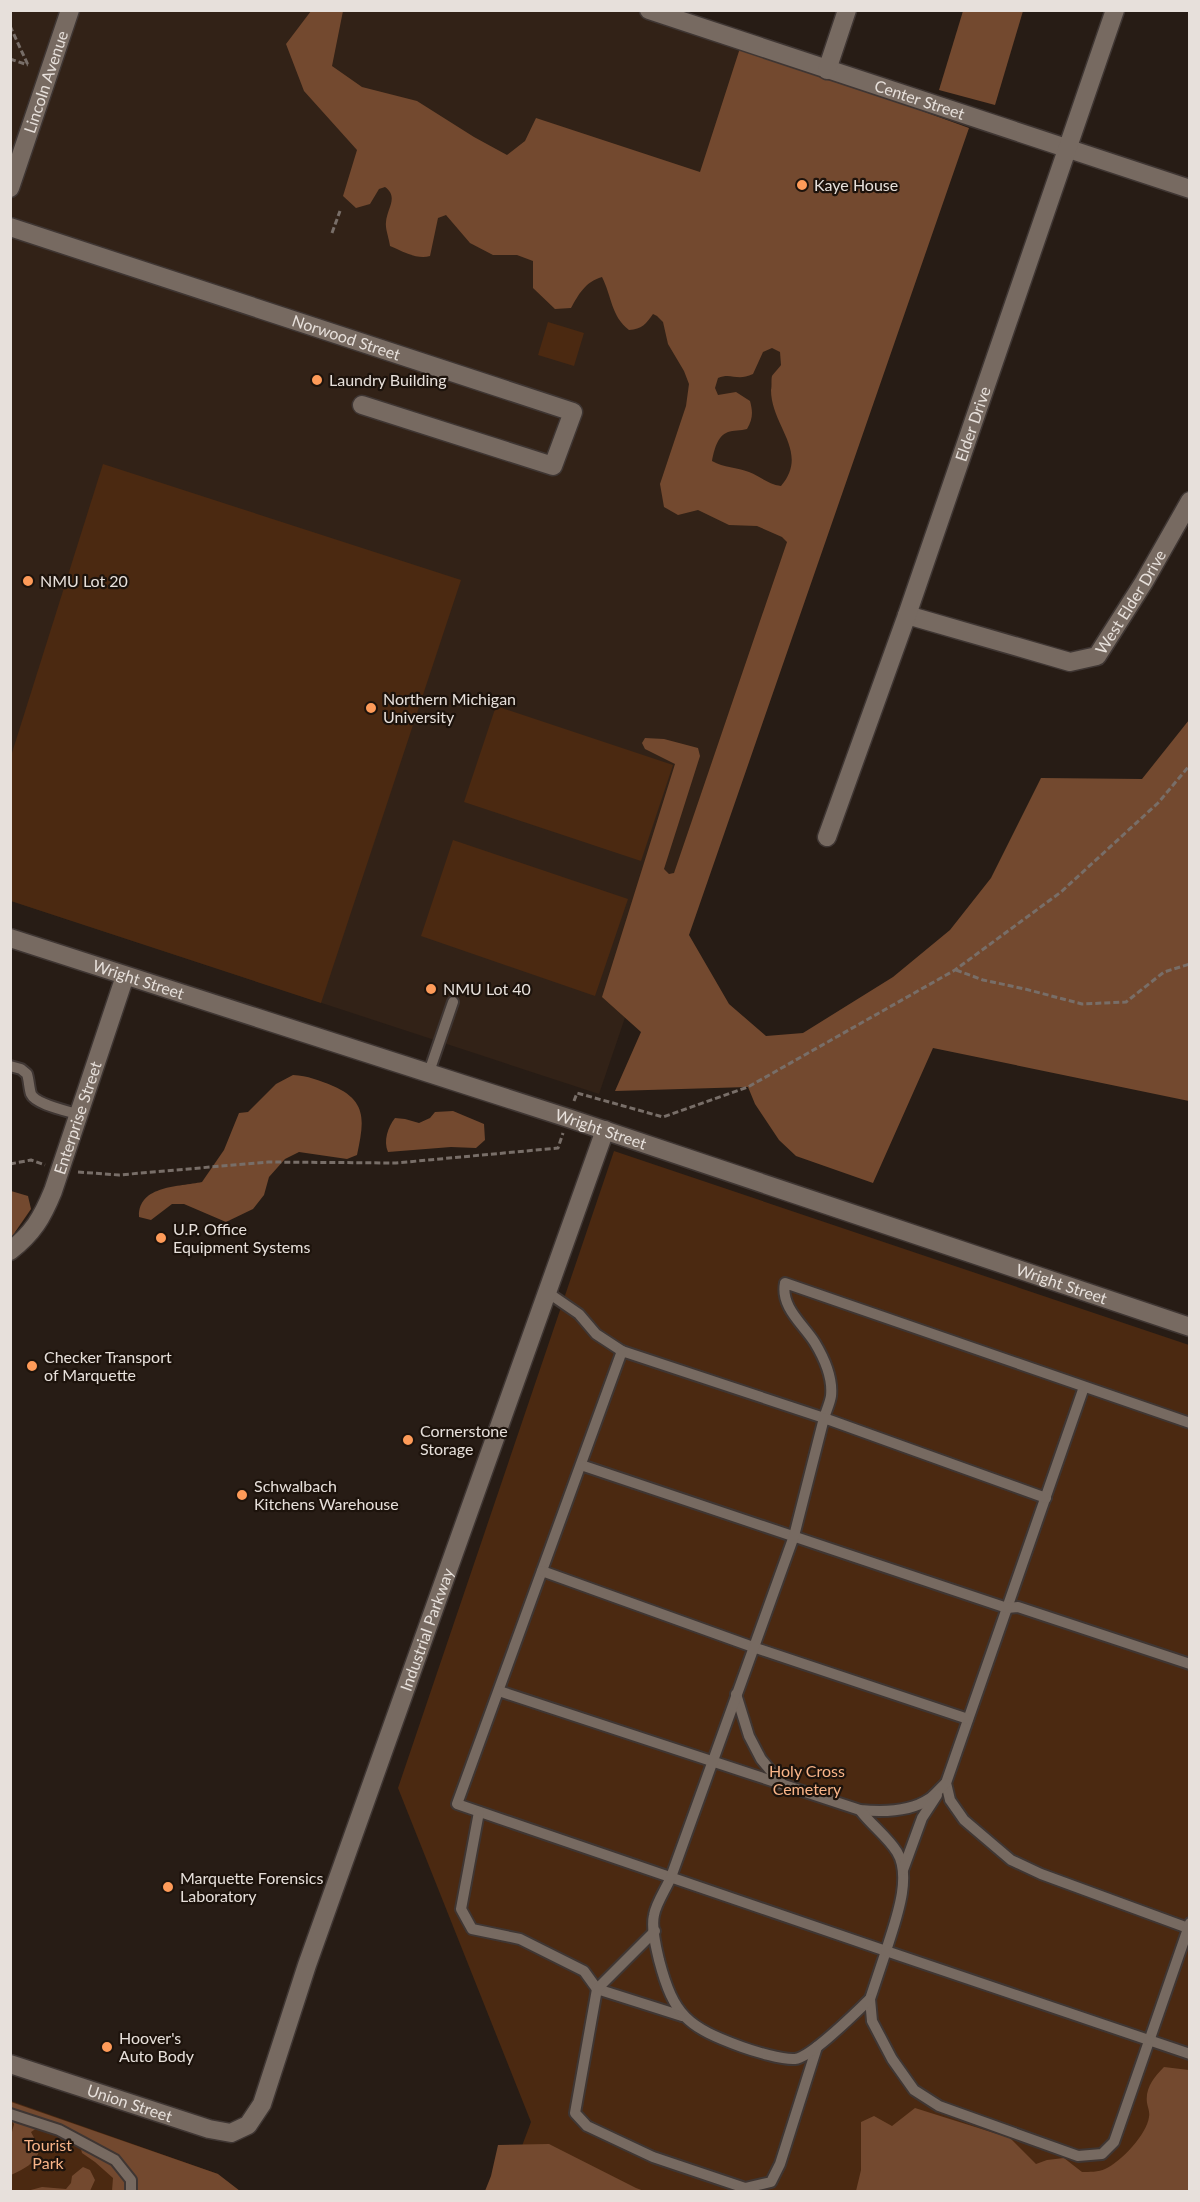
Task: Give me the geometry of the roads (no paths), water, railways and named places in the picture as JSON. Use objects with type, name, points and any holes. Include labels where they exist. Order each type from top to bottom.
[{"type":"street","name":"Lincoln Avenue","points":[[10,188],[70,10]]},
{"type":"street","name":"Center Street","points":[[650,10],[1190,189]]},
{"type":"street","points":[[827,70],[847,10]]},
{"type":"street","name":"Elder Drive","points":[[826,837],[907,615],[1115,10]]},
{"type":"street","name":"Norwood Street","points":[[10,227],[573,412],[554,466],[362,405]]},
{"type":"street","name":"West Elder Drive","points":[[907,615],[1070,662],[1097,656],[1144,582],[1190,501]]},
{"type":"street","name":"Wright Street","points":[[11,942],[429,1072],[1190,1327]]},
{"type":"street","name":"Enterprise Street","points":[[10,1251],[23,1241],[40,1221],[62,1171],[125,976]]},
{"type":"street","name":"Industrial Parkway","points":[[248,2126],[262,2104],[311,1954],[605,1130]]},
{"type":"street","name":"Union Street","points":[[10,2064],[209,2129],[231,2133],[248,2126]]},
{"type":"lane","points":[[429,1072],[453,1002]]},
{"type":"lane","points":[[10,1066],[21,1069],[27,1074],[31,1094],[35,1098],[80,1115]]},
{"type":"lane","points":[[682,2016],[667,1989],[656,1946],[654,1915],[671,1877],[794,1536],[831,1396],[829,1372],[815,1343],[794,1316],[783,1293],[786,1283],[1190,1423]]},
{"type":"lane","points":[[547,1292],[579,1314],[596,1334],[622,1351],[824,1418],[1046,1498]]},
{"type":"lane","points":[[622,1351],[457,1804],[1148,2042],[1190,2054]]},
{"type":"lane","points":[[946,1783],[950,1800],[964,1820],[1011,1860],[1041,1874],[1189,1926],[1114,2142],[1102,2154],[1078,2156],[939,2106],[914,2090],[892,2059],[872,2021],[870,1999],[902,1896],[903,1870],[922,1818],[946,1783],[1084,1387]]},
{"type":"lane","points":[[581,1465],[1007,1608],[1018,1607],[1190,1664]]},
{"type":"lane","points":[[542,1571],[753,1647],[968,1719]]},
{"type":"lane","points":[[499,1691],[860,1810],[882,1812],[903,1809],[927,1800],[946,1783]]},
{"type":"lane","points":[[736,1694],[749,1736],[760,1759],[783,1785]]},
{"type":"lane","points":[[860,1810],[898,1853],[903,1870]]},
{"type":"lane","points":[[479,1812],[461,1909],[472,1929],[520,1939],[584,1971],[597,1989],[682,2016],[711,2036],[757,2053],[796,2059],[817,2047],[870,1999]]},
{"type":"lane","points":[[655,1931],[597,1989],[575,2113],[587,2126],[653,2157],[745,2188],[771,2182],[780,2164],[817,2047]]},
{"type":"lane","points":[[10,2114],[58,2130],[115,2160],[131,2180],[131,2192]]},
{"type":"place","name":"Kaye House","points":[[802,185]]},
{"type":"place","name":"Laundry Building","points":[[317,380]]},
{"type":"place","name":"NMU Lot 20","points":[[28,581]]},
{"type":"place","name":"Northern Michigan University","points":[[371,708]]},
{"type":"place","name":"NMU Lot 40","points":[[431,989]]},
{"type":"place","name":"U.P. Office Equipment Systems","points":[[161,1238]]},
{"type":"place","name":"Checker Transport of Marquette","points":[[32,1366]]},
{"type":"place","name":"Cornerstone Storage","points":[[408,1440]]},
{"type":"place","name":"Schwalbach Kitchens Warehouse","points":[[242,1495]]},
{"type":"place","name":"Marquette Forensics Laboratory","points":[[168,1887]]},
{"type":"place","name":"Hoover's Auto Body","points":[[107,2047]]},
{"type":"park label","name":"Holy Cross Cemetery","points":[[807,1780]]},
{"type":"park label","name":"Tourist Park","points":[[48,2154]]}]
